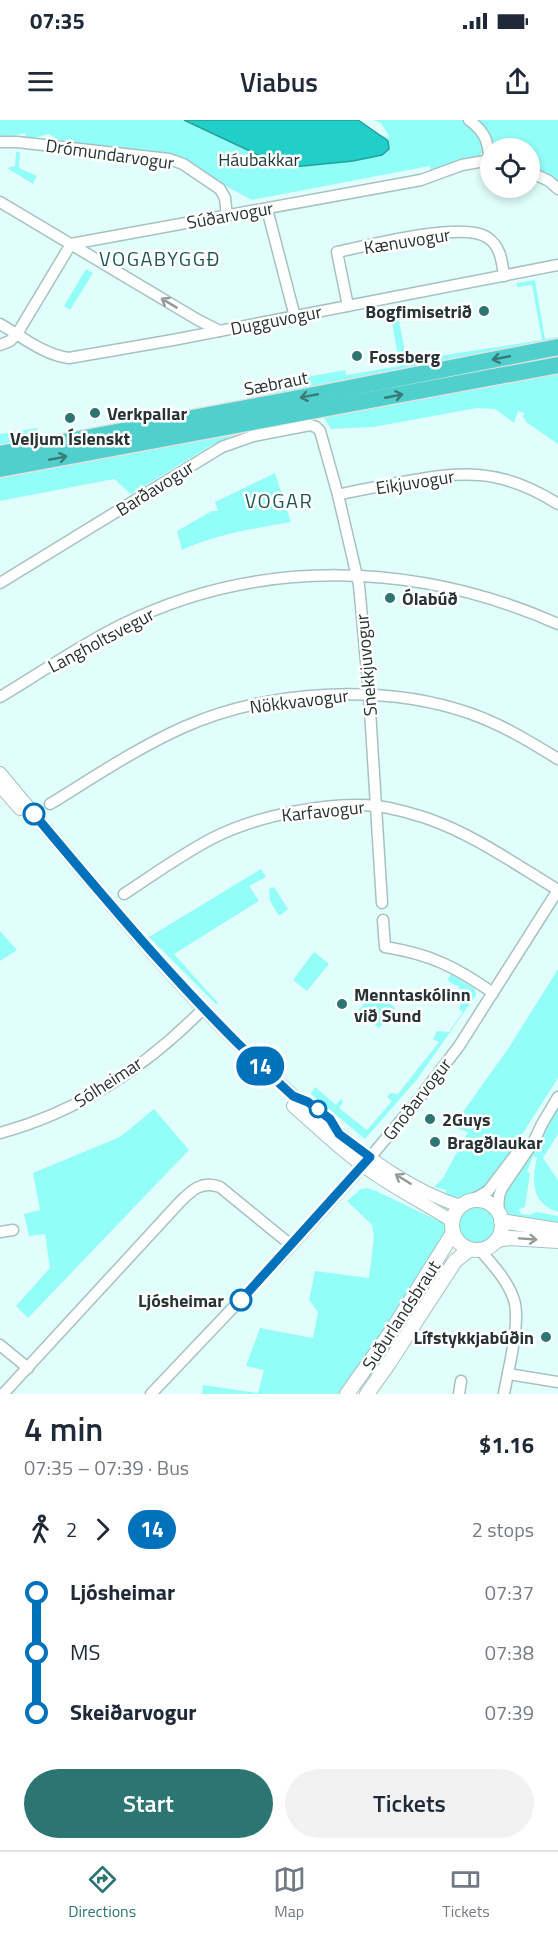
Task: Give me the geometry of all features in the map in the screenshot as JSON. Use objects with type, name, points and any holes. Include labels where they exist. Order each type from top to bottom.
[{"type":"highway","name":"Sæbraut","points":[[0,454],[558,347]]},
{"type":"highway","name":"Sæbraut","points":[[0,469],[558,365]]},
{"type":"main road","points":[[465,1204],[485,1202],[500,1217],[558,1230]]},
{"type":"main road","name":"Suðurlandsbraut","points":[[347,1394],[391,1332],[465,1204]]},
{"type":"main road","name":"Suðurlandsbraut","points":[[367,1394],[455,1260],[461,1254],[484,1247],[500,1234],[500,1217]]},
{"type":"main road","points":[[453,1227],[459,1243],[484,1247],[510,1238],[558,1241]]},
{"type":"street","points":[[469,120],[478,126],[486,138]]},
{"type":"street","name":"Drómundarvogur","points":[[0,142],[169,159],[183,164],[220,189],[225,198],[227,216]]},
{"type":"street","name":"Súðarvogur","points":[[71,244],[421,180],[462,165],[480,162]]},
{"type":"street","points":[[540,177],[558,189]]},
{"type":"street","points":[[0,202],[220,331]]},
{"type":"street","points":[[267,209],[295,317]]},
{"type":"street","name":"Kænuvogur","points":[[348,306],[338,252],[422,236],[465,232],[487,237],[495,245],[501,256],[504,276]]},
{"type":"street","points":[[0,345],[10,341],[17,334],[71,244]]},
{"type":"street","name":"Dugguvogur","points":[[0,324],[39,348],[69,358],[295,317],[558,265]]},
{"type":"street","name":"Barðavogur","points":[[0,583],[222,447],[253,436],[310,425],[320,431]]},
{"type":"street","name":"Snekkjuvogur","points":[[320,431],[357,575],[369,694],[382,903]]},
{"type":"street","name":"Eikjuvogur","points":[[338,495],[442,475],[482,474],[519,483],[558,504]]},
{"type":"street","name":"Langholtsvegur","points":[[0,697],[121,625],[190,598],[276,579],[357,575],[411,580],[504,602],[558,624]]},
{"type":"street","name":"Nökkvavogur","points":[[50,804],[146,746],[214,715],[250,705],[292,699],[369,694],[419,700],[468,713],[521,736],[558,759]]},
{"type":"street","points":[[0,773],[201,1012]]},
{"type":"street","points":[[0,786],[201,1012],[397,1189],[453,1227]]},
{"type":"street","name":"Karfavogur","points":[[124,894],[214,837],[250,823],[281,814],[315,809],[376,806],[427,818],[460,833],[558,890]]},
{"type":"street","name":"Gnoðarvogur","points":[[151,1394],[291,1245],[418,1100],[459,1046],[558,890]]},
{"type":"street","points":[[383,920],[385,947],[434,958],[493,993]]},
{"type":"street","name":"Sólheimar","points":[[0,1133],[52,1115],[101,1090],[128,1073],[201,1012]]},
{"type":"street","name":"Suðurlandsbraut","points":[[500,1217],[499,1196],[502,1188],[534,1141],[558,1097]]},
{"type":"street","name":"Suðurlandsbraut","points":[[465,1204],[488,1191],[542,1124]]},
{"type":"street","points":[[366,1162],[434,1198],[465,1204]]},
{"type":"street","points":[[3,1394],[179,1203],[197,1187],[208,1184],[220,1187],[291,1245]]},
{"type":"street","points":[[0,1232],[13,1230]]},
{"type":"street","points":[[484,1247],[511,1291],[515,1303],[515,1328],[504,1394]]},
{"type":"street","points":[[0,1345],[28,1368]]},
{"type":"street","points":[[508,1374],[558,1382]]},
{"type":"street","points":[[459,1394],[461,1381]]},
{"type":"green space","name":"Háubakkar","points":[[0,120],[338,120],[390,138],[381,123],[374,120],[467,120],[480,138],[480,155],[431,172],[430,166],[252,200],[169,156],[58,140],[49,134],[26,140],[25,133],[0,139]]},
{"type":"green space","points":[[475,120],[558,120],[558,182],[540,172],[540,138],[490,138]]},
{"type":"green space","points":[[16,152],[20,152],[19,168],[37,176],[33,184],[7,168],[15,166]]},
{"type":"green space","points":[[86,269],[93,273],[70,310],[64,306]]},
{"type":"green space","points":[[535,280],[545,339],[558,337],[558,343],[0,448],[0,434],[37,428],[39,439],[269,395],[268,388],[302,382],[301,378],[345,370],[346,375],[400,366],[390,312],[397,311],[407,361],[542,340],[532,285],[517,287],[517,283]]},
{"type":"green space","points":[[558,371],[558,444],[526,422],[523,417],[524,413],[518,411],[514,423],[495,409],[477,408],[373,427],[331,429],[323,416]]},
{"type":"green space","points":[[242,431],[210,446],[131,494],[114,479],[0,501],[0,474]]},
{"type":"green space","points":[[275,473],[291,522],[222,536],[182,550],[177,531],[212,511],[218,511],[215,502]]},
{"type":"green space","points":[[261,869],[266,877],[249,886],[259,901],[174,954],[218,1003],[216,1004],[149,937]]},
{"type":"green space","points":[[274,887],[288,909],[279,916],[270,901],[269,889]]},
{"type":"green space","points":[[0,931],[17,950],[0,961]]},
{"type":"green space","points":[[314,952],[329,964],[307,991],[293,980]]},
{"type":"green space","points":[[558,969],[558,1078],[488,1188],[466,1196],[444,1197],[446,1190],[434,1187],[443,1178],[468,1132],[452,1127],[508,1049]]},
{"type":"green space","points":[[451,974],[475,989],[476,995],[418,1078],[365,1139],[311,1094],[315,1087],[336,1105],[341,1099],[343,1102],[339,1108],[367,1130],[392,1101],[387,1097],[390,1093],[398,1094],[439,1042],[433,1039],[437,1031],[449,1032],[463,1012],[459,1009],[462,1000],[467,999],[466,990],[461,991],[458,986],[449,982]]},
{"type":"green space","points":[[375,991],[395,1008],[379,1028],[358,1011]]},
{"type":"green space","points":[[558,1106],[558,1134],[543,1158],[558,1180],[558,1212],[549,1208],[538,1197],[534,1183],[537,1158],[533,1156],[527,1172],[530,1173],[525,1207],[519,1209],[521,1214],[529,1215],[537,1212],[558,1216],[558,1225],[508,1215],[503,1202],[506,1188]]},
{"type":"green space","points":[[154,1109],[189,1150],[28,1318],[16,1306],[50,1268],[45,1234],[29,1236],[24,1214],[40,1210],[33,1173],[120,1137]]},
{"type":"green space","points":[[367,1188],[445,1224],[445,1236],[341,1394],[202,1394],[203,1385],[258,1393],[264,1370],[246,1366],[260,1328],[313,1338],[318,1312],[309,1300],[315,1271],[369,1278],[374,1237],[372,1225],[347,1201],[361,1189]]},
{"type":"green space","points":[[477,1206],[491,1211],[496,1225],[491,1239],[477,1244],[463,1239],[458,1225],[463,1211]]},
{"type":"shaded area","points":[[184,120],[358,120],[388,141],[389,149],[382,155],[353,161],[293,167],[271,161]]},
{"type":"bus line","name":"14","points":[[34,814],[167,970],[216,1023],[293,1096],[308,1102],[330,1119],[339,1134],[370,1157],[241,1300]]},
{"type":"place","name":"Bogfimisetrið","points":[[484,311]]},
{"type":"place","name":"Fossberg","points":[[357,356]]},
{"type":"place","name":"Verkpallar","points":[[95,413]]},
{"type":"place","name":"Veljum Íslenskt","points":[[70,418]]},
{"type":"place","name":"Ólabúð","points":[[390,598]]},
{"type":"place","name":"Menntaskólinn við Sund","points":[[342,1004]]},
{"type":"place","name":"2Guys","points":[[430,1119]]},
{"type":"place","name":"Bragðlaukar","points":[[435,1142]]},
{"type":"place","name":"Ljósheimar","points":[[241,1300]]},
{"type":"place","name":"Lífstykkjabúðin","points":[[546,1337]]},
{"type":"district","name":"VOGABYGGÐ","points":[[160,258]]},
{"type":"district","name":"VOGAR","points":[[279,500]]}]
